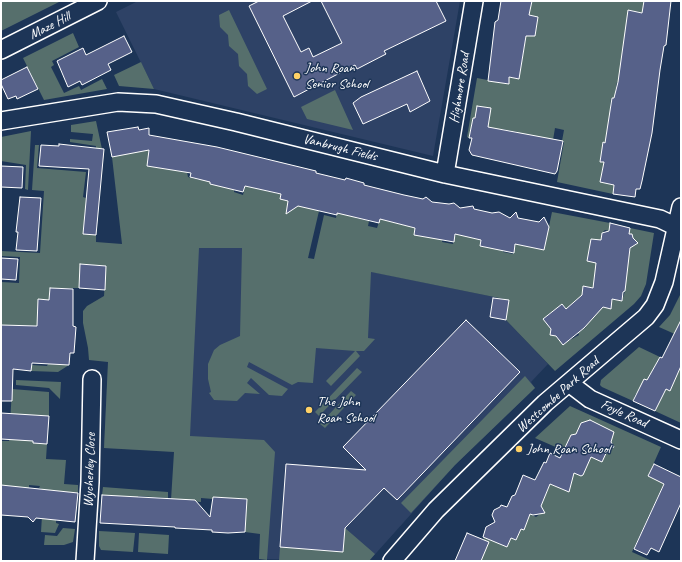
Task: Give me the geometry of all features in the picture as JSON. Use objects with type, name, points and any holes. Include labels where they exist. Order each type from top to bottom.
[{"type":"street","name":"Maze Hill","points":[[1,50],[98,1]]},
{"type":"street","name":"Highmore Road","points":[[445,174],[474,1]]},
{"type":"street","name":"Vanbrugh Fields","points":[[1,121],[97,105],[136,102],[236,122],[445,174],[660,219],[679,228]]},
{"type":"street","name":"Westcombe Park Road","points":[[392,561],[436,510],[545,404],[646,317],[655,305],[664,282],[679,228],[681,207]]},
{"type":"street","name":"Wycherley Close","points":[[85,561],[90,482],[92,379]]},
{"type":"street","name":"Foyle Road","points":[[569,383],[590,399],[681,440]]},
{"type":"shaded area","name":"John Roan Senior School","points":[[138,1],[460,1],[433,156],[154,89],[116,12]]},
{"type":"shaded area","name":"The John Roan School","points":[[114,244],[199,248],[242,248],[358,269],[509,300],[506,320],[548,364],[531,382],[535,388],[455,465],[369,561],[259,559],[264,477],[204,453],[104,448]]},
{"type":"green space","points":[[1,1],[61,1],[1,31]]},
{"type":"green space","points":[[532,1],[644,1],[643,6],[657,8],[656,15],[629,10],[621,62],[629,84],[617,82],[615,94],[627,100],[611,98],[610,109],[631,113],[608,127],[606,138],[620,141],[619,145],[603,143],[600,161],[607,163],[600,182],[614,185],[613,194],[557,182],[564,142],[562,141],[564,130],[555,128],[553,140],[517,141],[518,132],[501,129],[483,132],[485,120],[473,118],[469,138],[467,137],[477,78],[508,84],[509,77],[519,79],[526,35],[535,36],[538,17],[528,15]]},
{"type":"green space","points":[[229,10],[267,89],[257,94],[248,86],[247,74],[239,66],[238,54],[229,46],[228,35],[220,27],[219,15]]},
{"type":"green space","points":[[73,33],[79,47],[52,61],[54,65],[51,67],[64,93],[79,86],[81,90],[102,79],[107,89],[44,100],[23,58]]},
{"type":"green space","points":[[141,62],[154,89],[119,86],[114,75]]},
{"type":"green space","points":[[335,90],[353,130],[307,119],[301,107]]},
{"type":"green space","points":[[96,121],[102,149],[102,175],[94,174],[96,146],[70,142],[70,139],[92,141],[93,134],[71,132],[71,125]]},
{"type":"green space","points":[[31,131],[28,190],[25,189],[26,165],[1,161],[1,137]]},
{"type":"green space","points":[[35,145],[39,145],[37,168],[86,172],[83,197],[86,198],[83,234],[96,235],[96,242],[122,244],[112,157],[149,149],[147,166],[187,172],[188,177],[200,180],[202,173],[212,175],[210,184],[234,188],[234,192],[243,195],[245,186],[281,194],[280,199],[288,201],[293,209],[298,206],[300,198],[319,211],[308,258],[314,259],[324,215],[336,218],[338,208],[356,218],[369,221],[368,226],[377,228],[380,219],[415,228],[414,235],[444,233],[442,242],[453,244],[456,233],[472,236],[472,238],[481,238],[480,246],[496,249],[504,242],[503,252],[513,254],[515,244],[544,250],[552,212],[610,223],[609,231],[605,230],[602,233],[601,238],[603,241],[591,239],[590,249],[629,255],[633,236],[629,234],[630,228],[654,233],[646,284],[641,296],[634,304],[555,371],[506,320],[509,300],[371,272],[368,338],[375,339],[364,351],[356,351],[360,356],[331,386],[326,381],[355,351],[316,348],[313,383],[298,382],[292,385],[249,362],[247,367],[288,389],[282,396],[269,395],[251,378],[247,383],[260,394],[245,393],[237,401],[214,400],[209,393],[211,392],[208,379],[208,364],[214,350],[220,345],[240,336],[242,248],[199,248],[190,436],[264,440],[275,452],[267,560],[259,559],[260,534],[245,532],[247,499],[214,497],[213,499],[201,498],[201,502],[171,500],[174,452],[104,448],[108,362],[89,360],[83,323],[83,311],[87,306],[104,296],[106,266],[81,264],[79,288],[50,288],[49,300],[39,300],[45,326],[1,325],[1,282],[19,283],[20,257],[2,256],[1,251],[40,253],[44,191],[32,190]],"holes":[[[589,254],[627,269],[625,291],[622,301],[612,299],[611,309],[602,307],[585,324],[586,327],[578,333],[579,335],[563,344],[551,331],[543,319],[562,304],[572,316],[585,295],[582,294],[583,286],[595,288],[594,278],[599,263],[587,261]]]},
{"type":"green space","points":[[681,293],[681,327],[677,335],[659,327],[670,315]]},
{"type":"green space","points":[[639,347],[660,357],[649,377],[635,395],[633,401],[602,387],[600,385],[601,380]]},
{"type":"green space","points":[[48,364],[69,365],[58,372],[31,371],[32,365],[47,366]]},
{"type":"green space","points":[[681,366],[681,423],[655,411],[666,389],[670,390]]},
{"type":"green space","points":[[357,368],[362,372],[319,416],[315,412]]},
{"type":"green space","points":[[525,376],[535,388],[455,465],[411,513],[401,503]]},
{"type":"green space","points":[[16,380],[61,382],[60,399],[49,388],[16,385]]},
{"type":"green space","points":[[12,389],[49,392],[49,416],[35,415],[33,443],[47,444],[46,459],[66,460],[64,484],[78,485],[78,493],[48,490],[45,519],[56,520],[56,523],[59,524],[55,533],[41,532],[43,500],[41,500],[42,489],[39,488],[40,486],[29,485],[29,488],[21,487],[20,492],[1,485],[1,441],[9,441]]},
{"type":"green space","points":[[351,391],[356,395],[325,428],[320,424]]},
{"type":"green space","points":[[570,406],[661,447],[648,476],[664,483],[632,552],[652,561],[481,561],[484,537],[507,547],[511,538],[516,540],[521,529],[524,530],[530,514],[536,517],[540,514],[542,508],[541,506],[550,484],[567,491],[572,472],[581,476],[576,456],[535,438]]},
{"type":"green space","points":[[103,487],[168,492],[168,498],[138,496],[138,499],[132,497],[102,495]]},
{"type":"green space","points":[[63,528],[75,529],[73,542],[64,545],[44,545],[45,535],[57,536]]},
{"type":"green space","points":[[345,528],[375,554],[369,561],[279,561],[280,547],[343,552]]},
{"type":"green space","points":[[99,531],[135,533],[133,552],[101,550],[99,546]]},
{"type":"green space","points":[[139,533],[169,535],[168,554],[138,552]]},
{"type":"building","points":[[259,1],[312,1],[283,16],[301,52],[309,48],[313,57],[342,43],[321,1],[436,1],[446,21],[384,51],[386,54],[357,69],[355,65],[294,97],[249,6]]},
{"type":"building","points":[[501,1],[532,1],[529,15],[538,17],[535,36],[526,36],[519,79],[509,77],[509,84],[488,81],[495,22],[498,20]]},
{"type":"building","points":[[644,1],[671,1],[666,45],[664,46],[660,70],[652,133],[640,189],[636,189],[635,197],[613,194],[614,185],[600,182],[604,162],[600,162],[603,142],[605,143],[612,98],[614,98],[618,82],[628,10],[642,13]]},
{"type":"building","points":[[124,36],[132,52],[108,64],[111,70],[82,85],[80,81],[68,87],[57,61],[83,48],[86,55]]},
{"type":"building","points":[[27,67],[38,89],[17,99],[16,96],[8,99],[1,84],[1,80]]},
{"type":"building","points":[[417,71],[430,101],[410,112],[407,104],[363,124],[353,103],[361,97]]},
{"type":"building","points":[[477,106],[491,108],[488,127],[563,141],[557,171],[555,174],[472,155],[469,150],[472,138],[469,138]]},
{"type":"building","points":[[138,127],[139,130],[149,128],[149,135],[217,147],[316,171],[316,173],[345,180],[346,178],[364,183],[364,185],[404,195],[423,199],[426,197],[432,202],[449,204],[454,203],[460,208],[473,206],[474,209],[492,213],[499,212],[510,218],[516,212],[518,218],[539,222],[544,217],[549,227],[544,250],[515,244],[514,253],[480,246],[481,240],[455,234],[454,242],[414,235],[415,228],[380,219],[379,223],[298,206],[286,214],[288,201],[280,199],[281,194],[245,186],[243,192],[210,184],[210,182],[190,177],[191,173],[147,166],[149,150],[112,157],[107,132]]},
{"type":"building","points":[[59,144],[104,149],[96,235],[83,234],[89,169],[39,166],[41,145],[59,146]]},
{"type":"building","points":[[1,166],[23,167],[22,188],[1,187]]},
{"type":"building","points":[[20,197],[41,198],[37,251],[16,250],[18,232],[16,232]]},
{"type":"building","points":[[610,223],[630,228],[629,234],[632,234],[633,238],[638,243],[630,248],[625,291],[623,292],[622,301],[612,299],[611,309],[603,307],[584,328],[563,345],[556,336],[550,335],[551,329],[543,319],[562,304],[566,309],[582,295],[583,286],[593,288],[596,263],[587,261],[591,239],[601,240],[602,233],[609,231]]},
{"type":"building","points":[[1,258],[18,259],[16,280],[1,279]]},
{"type":"building","points":[[80,264],[106,266],[105,290],[79,288]]},
{"type":"building","points":[[50,288],[73,289],[73,326],[76,327],[74,353],[70,353],[69,365],[32,363],[31,371],[13,369],[12,401],[1,401],[1,325],[37,326],[38,299],[49,300]]},
{"type":"building","points":[[493,298],[509,300],[506,320],[490,317]]},
{"type":"building","points":[[466,320],[520,372],[397,500],[384,488],[345,528],[343,552],[280,547],[286,464],[366,470],[343,447]]},
{"type":"building","points":[[681,320],[681,366],[670,391],[666,389],[655,411],[633,401],[644,379],[647,380],[660,357],[662,358]]},
{"type":"building","points":[[1,413],[49,416],[47,444],[33,443],[33,441],[1,439]]},
{"type":"building","points":[[590,420],[614,432],[611,442],[614,447],[608,449],[602,462],[591,457],[583,475],[581,476],[574,473],[569,492],[550,484],[541,506],[545,513],[530,514],[524,530],[521,529],[516,540],[511,538],[507,547],[483,537],[486,527],[495,522],[492,515],[494,510],[501,505],[507,507],[512,496],[515,495],[523,475],[535,480],[544,462],[546,463],[550,453],[560,458],[571,435],[576,434],[581,423]]},
{"type":"building","points":[[654,464],[681,477],[681,503],[659,552],[651,548],[647,555],[634,549],[664,484],[648,476]]},
{"type":"building","points":[[1,485],[78,493],[75,522],[36,518],[33,522],[28,517],[1,515]]},
{"type":"building","points":[[102,495],[195,500],[210,517],[213,497],[247,499],[245,532],[228,533],[175,527],[100,523]]},
{"type":"building","points":[[467,533],[489,542],[481,561],[455,561]]},
{"type":"place","name":"John Roan Senior School","points":[[297,76]]},
{"type":"place","name":"The John Roan School","points":[[309,410]]},
{"type":"place","name":"John Roan School","points":[[519,449]]}]
